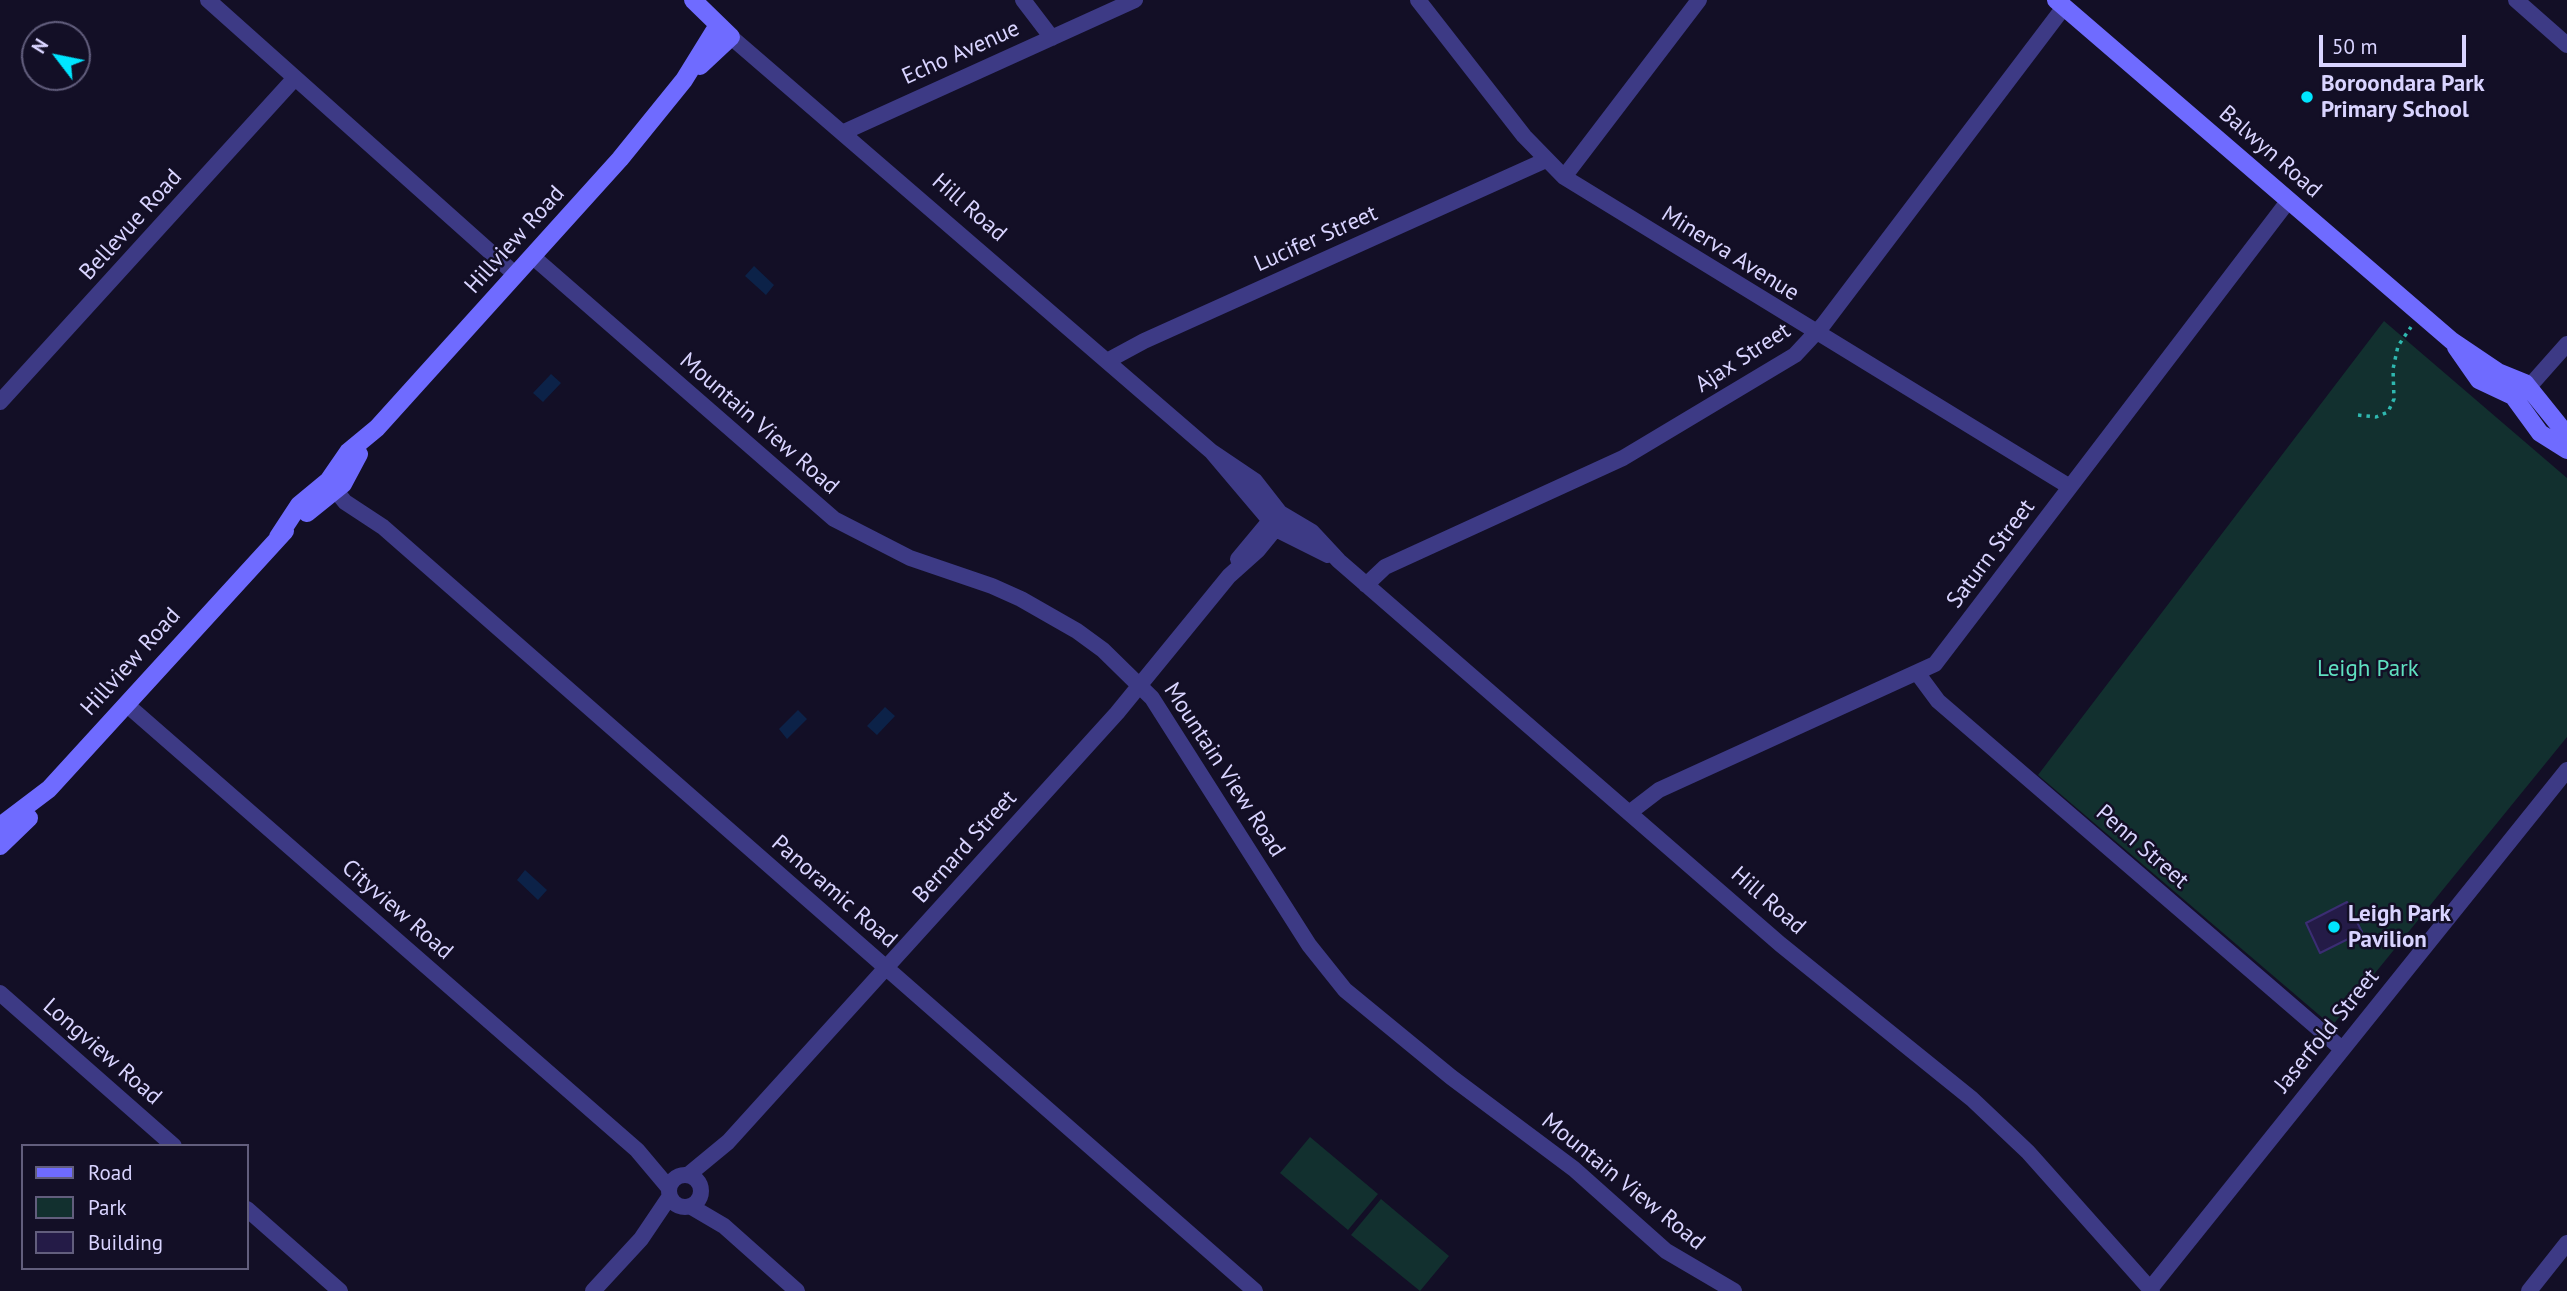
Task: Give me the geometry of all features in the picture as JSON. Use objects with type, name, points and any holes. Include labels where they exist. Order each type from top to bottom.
[{"type":"street","points":[[208,0],[516,275]]},
{"type":"street","name":"Hill Road","points":[[693,0],[725,31],[1212,452],[1255,481],[1275,520],[1312,532],[1366,585],[1780,944],[1919,1053],[2003,1127],[2151,1290]]},
{"type":"street","points":[[1023,0],[1052,38]]},
{"type":"street","name":"Echo Avenue","points":[[845,132],[1135,0]]},
{"type":"street","name":"Minerva Avenue","points":[[1418,0],[1546,160],[1564,177],[1816,334],[2070,487]]},
{"type":"street","points":[[1564,177],[1699,0]]},
{"type":"street","points":[[2516,0],[2567,45]]},
{"type":"street","name":"Balwyn Road","points":[[2060,4],[2452,341],[2479,380],[2524,393],[2567,435]]},
{"type":"street","name":"Ajax Street","points":[[1366,585],[1385,567],[1623,458],[1781,365],[1816,334],[2060,4]]},
{"type":"street","name":"Hillview Road","points":[[1,836],[49,789],[278,537],[299,505],[335,486],[348,452],[377,428],[605,177],[725,31]]},
{"type":"street","name":"Bellevue Road","points":[[0,402],[295,78]]},
{"type":"street","name":"Lucifer Street","points":[[1107,362],[1144,341],[1546,160]]},
{"type":"street","name":"Saturn Street","points":[[1629,813],[1659,790],[1935,664],[2289,200]]},
{"type":"street","name":"Mountain View Road","points":[[532,256],[834,519],[910,558],[992,586],[1042,611],[1090,640],[1140,685],[1164,716],[1335,980],[1451,1077],[1565,1162],[1666,1251],[1734,1291]]},
{"type":"street","points":[[2524,393],[2567,344]]},
{"type":"street","name":"Balwyn Road","points":[[2524,393],[2540,433],[2567,450]]},
{"type":"street","name":"Panoramic Road","points":[[335,486],[1255,1291]]},
{"type":"street","name":"Bernard Street","points":[[593,1291],[1140,685],[1229,576],[1243,551],[1275,520]]},
{"type":"street","name":"Penn Street","points":[[1918,674],[1938,701],[2342,1049]]},
{"type":"street","name":"Cityview Road","points":[[127,704],[797,1291]]},
{"type":"street","name":"Jaserfold Street","points":[[2151,1290],[2567,770]]},
{"type":"street","name":"Longview Road","points":[[0,993],[172,1144]]},
{"type":"street","points":[[248,1210],[340,1291]]},
{"type":"street","points":[[2529,1291],[2567,1243]]},
{"type":"path","points":[[2358,415],[2376,416],[2388,412],[2394,399],[2393,369],[2398,346],[2420,314]]},
{"type":"green space","name":"Leigh Park","points":[[2384,321],[2567,478],[2567,737],[2332,1026],[2038,775]]},
{"type":"green space","points":[[1310,1137],[1378,1194],[1348,1230],[1280,1173]]},
{"type":"green space","points":[[1381,1199],[1449,1256],[1420,1291],[1351,1235]]},
{"type":"water","points":[[754,266],[774,285],[766,295],[745,276]]},
{"type":"water","points":[[551,374],[561,383],[543,402],[533,393]]},
{"type":"water","points":[[885,707],[895,716],[877,735],[867,726]]},
{"type":"water","points":[[798,710],[807,719],[787,739],[779,729]]},
{"type":"water","points":[[525,870],[547,890],[538,900],[517,880]]},
{"type":"building","name":"Leigh Park Pavilion","points":[[2347,902],[2362,932],[2320,953],[2306,923]]},
{"type":"place","name":"Boroondara Park Primary School","points":[[2307,97]]},
{"type":"place","name":"Leigh Park Pavilion","points":[[2334,927]]}]
